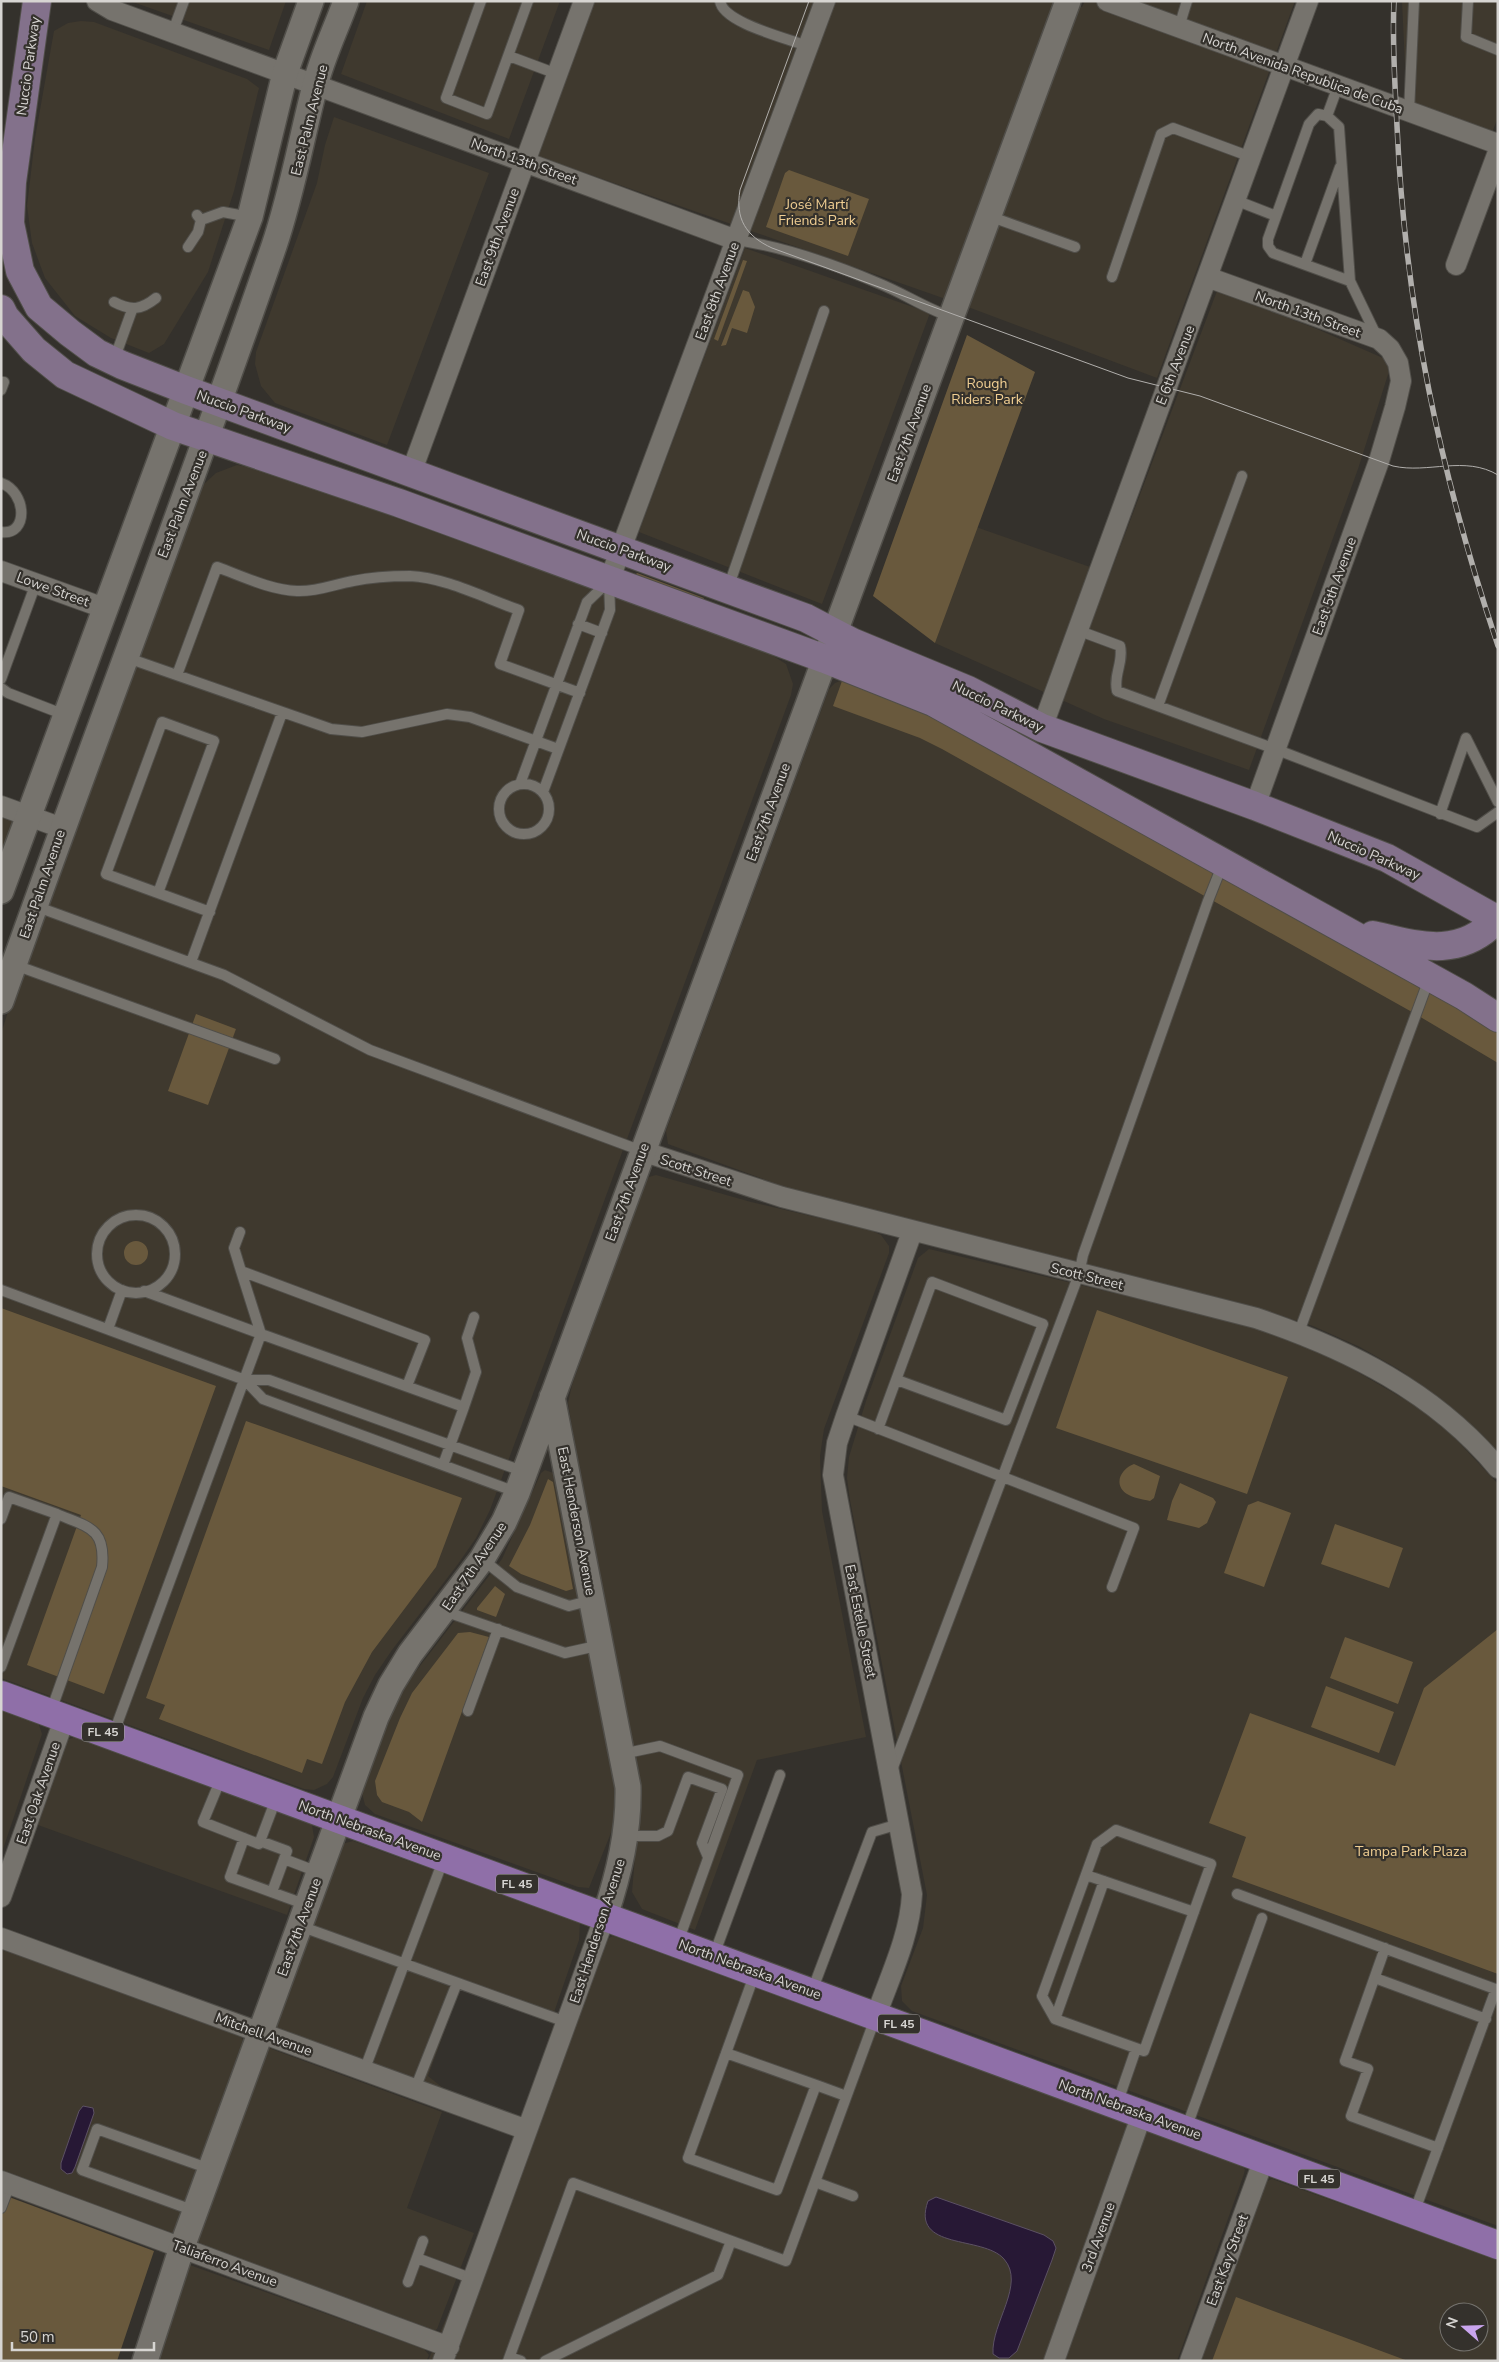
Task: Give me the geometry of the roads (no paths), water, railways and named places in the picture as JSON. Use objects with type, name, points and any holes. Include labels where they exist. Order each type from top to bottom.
[{"type":"main road","name":"Nuccio Parkway","points":[[37,1],[12,182],[10,223],[20,271],[39,307],[70,333],[114,361],[186,390],[806,618],[829,646],[1430,977],[1498,1018]]},
{"type":"main road","name":"Nuccio Parkway","points":[[1,309],[5,317],[34,350],[64,375],[173,426],[399,503],[609,581],[829,646],[968,690],[1042,728],[1255,806],[1387,858],[1497,919]]},
{"type":"main road","points":[[1341,928],[1417,946],[1446,947],[1471,939],[1487,929],[1497,919]]},
{"type":"main road","name":"North Nebraska Avenue","points":[[1,1695],[1498,2246]]},
{"type":"street","name":"North 13th Street","points":[[97,1],[112,10],[736,240]]},
{"type":"street","points":[[1,891],[250,217],[285,73],[310,1]]},
{"type":"street","name":"East Palm Avenue","points":[[1,1001],[62,828],[207,437],[275,242],[297,169],[315,84],[346,1]]},
{"type":"street","name":"East 9th Avenue","points":[[411,473],[584,1]]},
{"type":"street","name":"East 8th Avenue","points":[[609,581],[825,1]]},
{"type":"street","name":"East 7th Avenue","points":[[145,2361],[182,2247],[376,1716],[391,1685],[410,1654],[482,1559],[504,1522],[521,1482],[1068,1]]},
{"type":"street","name":"North Avenida Republica de Cuba","points":[[1107,1],[1498,144]]},
{"type":"street","name":"E 6th Avenue","points":[[1042,728],[1308,1]]},
{"type":"street","points":[[1456,265],[1498,152]]},
{"type":"street","name":"North 13th Street","points":[[1207,278],[1378,340],[1390,349],[1398,363]]},
{"type":"street","name":"East 5th Avenue","points":[[1255,806],[1379,461],[1401,380],[1398,363]]},
{"type":"street","name":"Lowe Street","points":[[1,571],[104,608]]},
{"type":"street","points":[[1,806],[62,828]]},
{"type":"street","name":"Scott Street","points":[[642,1151],[782,1197],[912,1232],[1256,1318],[1298,1332],[1330,1344],[1410,1389],[1452,1423],[1498,1468]]},
{"type":"street","name":"East Estelle Street","points":[[876,2016],[911,1913],[912,1894],[833,1475],[837,1443],[912,1232]]},
{"type":"street","name":"East Henderson Avenue","points":[[446,2354],[605,1916],[616,1880],[628,1822],[628,1787],[552,1397]]},
{"type":"street","name":"East Oak Avenue","points":[[1,1897],[57,1715]]},
{"type":"street","name":"Mitchell Avenue","points":[[1,1938],[526,2130]]},
{"type":"street","name":"3rd Avenue","points":[[1054,2361],[1142,2114]]},
{"type":"street","name":"East Kay Street","points":[[1190,2361],[1264,2159]]},
{"type":"street","name":"Taliaferro Avenue","points":[[6,2183],[182,2247],[446,2354]]},
{"type":"lane","points":[[172,32],[184,1]]},
{"type":"lane","points":[[482,1],[446,98],[488,114],[528,1]]},
{"type":"lane","points":[[720,1],[726,14],[738,21],[807,46]]},
{"type":"lane","points":[[1178,27],[1187,1]]},
{"type":"lane","points":[[1408,112],[1414,1]]},
{"type":"lane","points":[[1468,1],[1466,37],[1498,50]]},
{"type":"lane","points":[[509,56],[557,74]]},
{"type":"lane","points":[[1327,116],[1338,86]]},
{"type":"lane","points":[[1350,281],[1273,253],[1268,246],[1268,239],[1309,124],[1318,114],[1327,116],[1339,127],[1350,281],[1378,340]]},
{"type":"lane","points":[[1112,277],[1161,134],[1173,128],[1251,157]]},
{"type":"lane","points":[[1305,264],[1341,162]]},
{"type":"lane","points":[[1235,200],[1276,216]]},
{"type":"lane","points":[[188,247],[198,232],[199,218],[223,212],[250,217]]},
{"type":"lane","points":[[989,216],[1075,247]]},
{"type":"lane","name":"North 13th Street","points":[[736,240],[785,249],[880,284],[928,309],[952,318]]},
{"type":"lane","points":[[114,302],[132,310],[146,306],[156,298]]},
{"type":"lane","points":[[114,361],[132,310]]},
{"type":"lane","points":[[728,589],[824,311]]},
{"type":"lane","points":[[1158,706],[1242,476]]},
{"type":"lane","points":[[1,483],[11,486],[16,493],[22,510],[21,520],[15,529],[1,532]]},
{"type":"lane","points":[[177,675],[217,567],[275,587],[298,591],[326,588],[352,581],[379,577],[412,576],[439,582],[519,610],[500,664],[580,693]]},
{"type":"lane","points":[[520,784],[587,602],[609,581]]},
{"type":"lane","points":[[543,792],[610,610],[609,581]]},
{"type":"lane","points":[[1,679],[36,583]]},
{"type":"lane","points":[[578,624],[602,633]]},
{"type":"lane","points":[[1077,630],[1120,646],[1123,656],[1114,681],[1117,691],[1275,749],[1477,827],[1498,812]]},
{"type":"lane","points":[[125,656],[331,729],[362,732],[438,716],[470,717],[558,750]]},
{"type":"lane","points":[[1,688],[8,694],[65,715]]},
{"type":"lane","points":[[191,962],[282,713]]},
{"type":"lane","points":[[158,893],[214,741],[162,722],[106,874],[158,893],[210,912]]},
{"type":"lane","points":[[1440,814],[1466,738],[1498,802]]},
{"type":"lane","points":[[520,784],[534,785],[543,792],[549,804],[547,820],[535,832],[519,834],[504,826],[499,810],[503,794],[520,784]]},
{"type":"lane","points":[[890,1776],[1079,1274],[1093,1227],[1223,863]]},
{"type":"lane","points":[[34,906],[224,975],[370,1050],[642,1151]]},
{"type":"lane","points":[[14,964],[275,1059]]},
{"type":"lane","points":[[1298,1332],[1430,977]]},
{"type":"lane","points":[[137,1214],[150,1217],[160,1223],[171,1238],[175,1256],[172,1268],[165,1280],[154,1288],[144,1291],[128,1292],[122,1290],[106,1279],[99,1267],[97,1254],[99,1241],[105,1230],[114,1221],[125,1216],[137,1214]]},
{"type":"lane","points":[[113,1735],[262,1334],[234,1248],[240,1232]]},
{"type":"lane","points":[[241,1272],[424,1340],[407,1386]]},
{"type":"lane","points":[[878,1429],[896,1380],[932,1282],[1043,1324],[1006,1420],[896,1380]]},
{"type":"lane","points":[[1,1290],[245,1380],[269,1380],[450,1445],[521,1482]]},
{"type":"lane","points":[[108,1329],[122,1290]]},
{"type":"lane","points":[[144,1291],[464,1407]]},
{"type":"lane","points":[[443,1465],[476,1372],[467,1338],[474,1317]]},
{"type":"lane","points":[[245,1380],[263,1399],[443,1465],[521,1482]]},
{"type":"lane","points":[[846,1416],[1134,1528],[1112,1587]]},
{"type":"lane","points":[[1,1519],[9,1497],[91,1528],[100,1537],[104,1550],[102,1567],[57,1715]]},
{"type":"lane","points":[[1,1667],[57,1514]]},
{"type":"lane","points":[[482,1559],[517,1587],[569,1606],[593,1600]]},
{"type":"lane","points":[[444,1611],[565,1653],[601,1645]]},
{"type":"lane","points":[[468,1711],[498,1630]]},
{"type":"lane","points":[[622,1754],[660,1746],[738,1775],[677,1943]]},
{"type":"lane","points":[[222,1775],[203,1822],[259,1844],[277,1796]]},
{"type":"lane","points":[[714,1956],[780,1775]]},
{"type":"lane","points":[[625,1836],[658,1836],[668,1831],[688,1777],[722,1789],[702,1843],[708,1857]]},
{"type":"lane","points":[[812,1992],[872,1832],[899,1824]]},
{"type":"lane","points":[[1116,1830],[1211,1864],[1194,1912],[1144,2051],[1055,2019],[1042,1996],[1096,1844],[1116,1830]]},
{"type":"lane","points":[[244,1838],[230,1877],[272,1892],[303,1915],[405,1964],[566,2022]]},
{"type":"lane","points":[[260,1841],[287,1851],[272,1892]]},
{"type":"lane","points":[[364,2071],[444,1857]]},
{"type":"lane","points":[[284,1860],[319,1872]]},
{"type":"lane","points":[[1086,1875],[1194,1912]]},
{"type":"lane","points":[[1055,2019],[1104,1881]]},
{"type":"lane","points":[[1236,1894],[1497,1989],[1414,2214]]},
{"type":"lane","points":[[1186,2130],[1262,1918]]},
{"type":"lane","points":[[1385,1948],[1345,2061],[1368,2069],[1351,2116],[1438,2148]]},
{"type":"lane","points":[[756,1972],[688,2158],[777,2190],[816,2085]]},
{"type":"lane","points":[[1375,1978],[1486,2019]]},
{"type":"lane","points":[[416,2090],[457,1983]]},
{"type":"lane","points":[[521,2361],[509,2359],[573,2183],[786,2261],[876,2016]]},
{"type":"lane","points":[[1116,2104],[1136,2049]]},
{"type":"lane","points":[[726,2053],[846,2096]]},
{"type":"lane","points":[[195,2211],[82,2170],[97,2129],[210,2169]]},
{"type":"lane","points":[[815,2182],[853,2196]]},
{"type":"lane","points":[[1,2208],[6,2183]]},
{"type":"lane","points":[[408,2282],[423,2241]]},
{"type":"lane","points":[[545,2361],[718,2275],[731,2241]]},
{"type":"lane","points":[[417,2258],[473,2279]]},
{"type":"tram line","points":[[809,1],[740,190],[739,210],[741,218],[744,225],[755,238],[772,248],[1128,378],[1200,396],[1393,466],[1406,468],[1473,466],[1498,475]]},
{"type":"railway","points":[[1394,1],[1394,64],[1401,194],[1417,325],[1429,389],[1459,517],[1498,646]]},
{"type":"park label","name":"José Martí Friends Park","points":[[817,212]]},
{"type":"park label","name":"Rough Riders Park","points":[[987,392]]},
{"type":"park label","name":"Tampa Park Plaza","points":[[1411,1851]]}]
